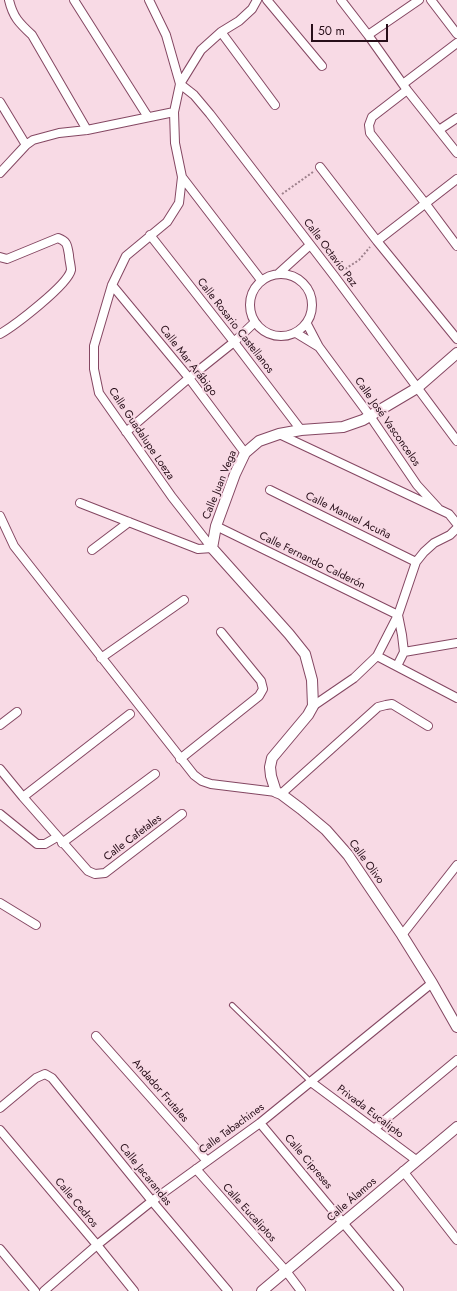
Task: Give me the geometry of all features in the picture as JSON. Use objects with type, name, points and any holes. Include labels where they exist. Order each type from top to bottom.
[{"type":"street","points":[[9,0],[12,12],[19,24],[32,35],[86,130]]},
{"type":"street","points":[[74,0],[148,117]]},
{"type":"street","points":[[149,0],[166,35],[180,84]]},
{"type":"street","points":[[180,84],[201,50],[221,32],[240,22],[252,9],[257,0]]},
{"type":"street","points":[[267,0],[322,66]]},
{"type":"street","points":[[341,0],[405,87],[457,153]]},
{"type":"street","points":[[368,35],[419,0]]},
{"type":"street","points":[[432,0],[457,34]]},
{"type":"street","points":[[221,32],[274,105]]},
{"type":"street","points":[[457,43],[372,117],[369,125],[370,133],[457,246]]},
{"type":"street","name":"Calle Guadalupe Loeza","points":[[180,84],[174,112],[175,142],[182,177],[180,204],[167,222],[126,256],[112,285],[94,346],[94,369],[99,392],[172,497],[212,548]]},
{"type":"street","name":"Calle Octavio Paz","points":[[180,84],[194,95],[210,114],[335,277],[457,442]]},
{"type":"street","points":[[0,102],[26,145]]},
{"type":"street","points":[[0,173],[26,145],[33,140],[59,133],[86,130],[174,112]]},
{"type":"street","points":[[439,130],[457,118]]},
{"type":"street","points":[[320,167],[457,339]]},
{"type":"street","points":[[182,177],[261,280]]},
{"type":"street","points":[[377,240],[457,178]]},
{"type":"street","name":"Calle Rosario Castellanos","points":[[150,235],[301,430]]},
{"type":"street","points":[[0,257],[7,259],[58,238],[64,240],[67,245],[71,270],[67,278],[50,296],[1,332]]},
{"type":"street","points":[[278,274],[296,277],[309,289],[313,307],[307,324],[296,333],[281,337],[266,333],[255,322],[250,308],[252,293],[261,280],[278,274],[310,245]]},
{"type":"street","name":"Calle Mar Arábigo","points":[[112,285],[189,378],[245,453]]},
{"type":"street","points":[[126,432],[234,342],[255,322]]},
{"type":"street","name":"Calle José Vasconcelos","points":[[307,324],[319,347],[370,416],[417,485],[438,508]]},
{"type":"street","name":"Calle José Vasconcelos","points":[[296,333],[319,347]]},
{"type":"street","name":"Calle Juan Vega","points":[[212,548],[216,526],[226,497],[245,453],[259,441],[279,434],[301,430],[343,427],[363,420],[417,388],[457,353]]},
{"type":"street","points":[[279,434],[438,508],[449,514],[457,524]]},
{"type":"street","name":"Calle Manuel Acuña","points":[[270,490],[416,562]]},
{"type":"street","points":[[80,503],[198,549],[212,548],[305,654],[312,680],[313,706]]},
{"type":"street","points":[[0,516],[14,546],[180,758],[194,775],[202,781],[211,784],[279,793],[378,707],[386,705],[392,704],[428,726]]},
{"type":"street","points":[[92,550],[129,522]]},
{"type":"street","name":"Calle Fernando Calderón","points":[[216,526],[398,615]]},
{"type":"street","points":[[279,793],[271,776],[270,767],[272,758],[308,715],[313,706],[354,678],[376,656],[398,615],[416,562],[434,543],[450,534],[457,528]]},
{"type":"street","points":[[102,658],[184,600]]},
{"type":"street","points":[[397,666],[404,652],[398,615]]},
{"type":"street","points":[[180,758],[259,696],[263,689],[261,681],[221,632]]},
{"type":"street","points":[[404,652],[457,643]]},
{"type":"street","points":[[376,656],[457,698]]},
{"type":"street","points":[[0,724],[16,712]]},
{"type":"street","points":[[23,797],[130,714]]},
{"type":"street","points":[[0,769],[59,840]]},
{"type":"street","points":[[0,814],[36,844],[45,844],[59,840],[155,774]]},
{"type":"street","name":"Calle Olivo","points":[[279,793],[326,830],[348,855],[402,935],[457,1027]]},
{"type":"street","name":"Calle Cafetales","points":[[59,840],[88,871],[95,874],[105,873],[182,814]]},
{"type":"street","points":[[402,935],[457,865]]},
{"type":"street","points":[[0,903],[36,925]]},
{"type":"street","name":"Calle Tabachines","points":[[44,1291],[97,1245],[152,1201],[260,1123],[432,983]]},
{"type":"street","name":"Andador Frutales","points":[[96,1036],[207,1161]]},
{"type":"street","points":[[374,1129],[457,1060]]},
{"type":"street","name":"Calle Jacarandas","points":[[0,1108],[36,1078],[45,1074],[52,1078],[152,1201],[228,1291]]},
{"type":"street","name":"Privada Eucalipto","points":[[311,1082],[416,1160]]},
{"type":"street","name":"Calle Cipreses","points":[[260,1123],[399,1290]]},
{"type":"street","name":"Calle Álamos","points":[[262,1291],[457,1127]]},
{"type":"street","name":"Calle Cedros","points":[[0,1130],[134,1291]]},
{"type":"street","name":"Calle Eucaliptos","points":[[196,1169],[302,1291]]},
{"type":"street","points":[[403,1172],[457,1240]]},
{"type":"street","points":[[0,1249],[35,1291]]},
{"type":"lane","points":[[232,1005],[311,1082]]},
{"type":"path","points":[[275,199],[320,167]]},
{"type":"path","points":[[335,277],[359,260],[377,240]]}]
